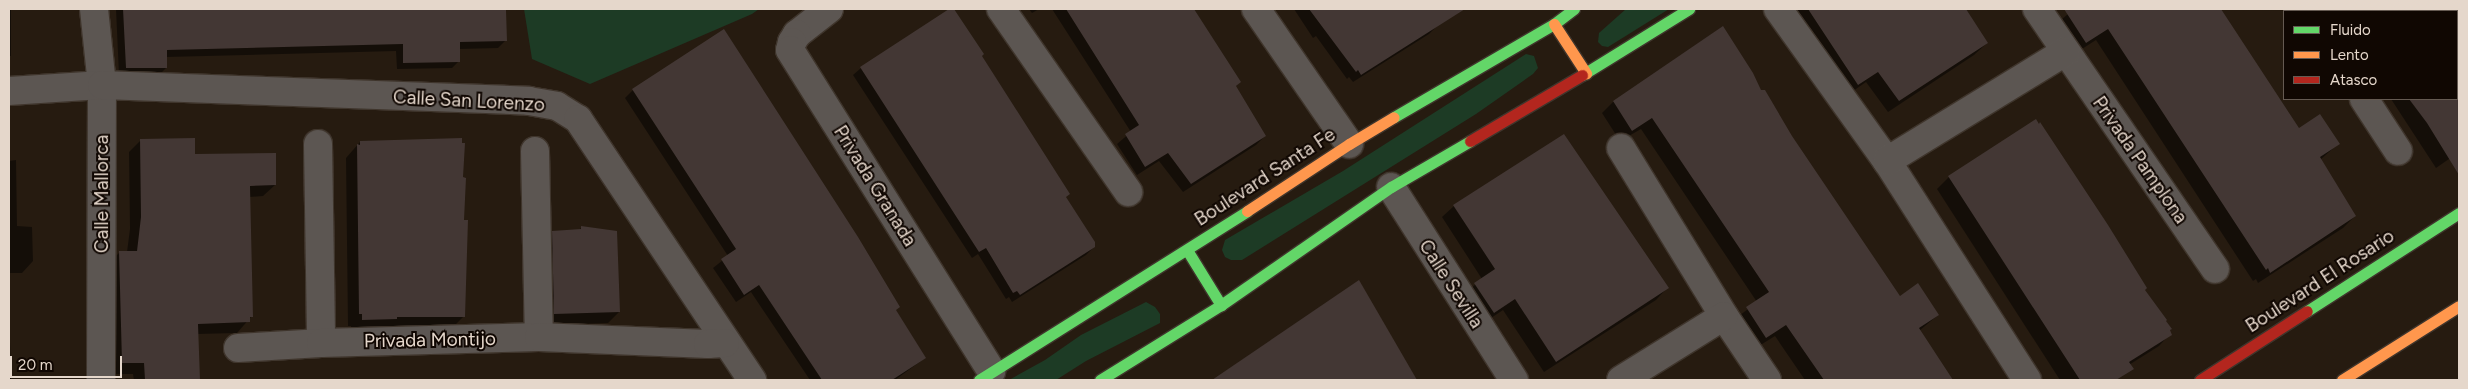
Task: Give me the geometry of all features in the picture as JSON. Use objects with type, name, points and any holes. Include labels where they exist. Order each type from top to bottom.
[{"type":"main road","name":"Boulevard Santa Fe","points":[[985,376],[1187,250],[1349,144],[1554,24],[1574,9]]},
{"type":"main road","points":[[1100,380],[1221,305],[1391,187],[1689,9]]},
{"type":"main road","points":[[1554,24],[1586,72]]},
{"type":"main road","name":"Boulevard El Rosario","points":[[2200,380],[2459,213]]},
{"type":"main road","points":[[1187,250],[1221,305]]},
{"type":"main road","points":[[2342,380],[2459,306]]},
{"type":"street","name":"Calle Mallorca","points":[[94,9],[102,85],[101,380]]},
{"type":"street","name":"Privada Granada","points":[[829,9],[797,34],[790,50],[985,376]]},
{"type":"street","points":[[1001,9],[1128,192]]},
{"type":"street","points":[[1256,9],[1349,144]]},
{"type":"street","points":[[1778,9],[1887,161],[2027,380]]},
{"type":"street","name":"Privada Pamplona","points":[[2036,9],[2215,269]]},
{"type":"street","points":[[1887,161],[2065,52]]},
{"type":"street","name":"Calle San Lorenzo","points":[[9,91],[102,85],[529,101],[557,106],[578,119],[725,343],[752,380]]},
{"type":"street","points":[[2365,100],[2398,151]]},
{"type":"street","points":[[318,144],[322,343]]},
{"type":"street","points":[[1621,148],[1724,316],[1768,380]]},
{"type":"street","points":[[535,151],[539,337]]},
{"type":"street","name":"Calle Sevilla","points":[[1391,187],[1514,380]]},
{"type":"street","points":[[1620,380],[1724,316]]},
{"type":"street","name":"Privada Montijo","points":[[238,348],[322,343],[539,337],[708,344],[725,343]]},
{"type":"green space","points":[[524,9],[759,9],[752,14],[590,84],[532,59]]},
{"type":"green space","points":[[1626,9],[1669,9],[1608,47],[1602,46],[1598,42],[1599,33]]},
{"type":"green space","points":[[1526,54],[1534,56],[1538,68],[1533,74],[1476,114],[1242,260],[1231,260],[1225,257],[1222,250],[1225,240],[1343,171]]},
{"type":"green space","points":[[1146,302],[1155,307],[1160,314],[1160,323],[1086,361],[1056,380],[1009,380],[1045,360],[1081,335]]},
{"type":"building","points":[[123,9],[498,9],[506,10],[507,41],[460,42],[460,62],[403,63],[403,44],[167,50],[167,68],[126,68]]},
{"type":"building","points":[[949,9],[954,9],[984,54],[982,56],[1070,194],[1066,197],[1095,242],[1095,247],[1020,295],[1017,291],[1013,293],[986,248],[979,252],[860,67]]},
{"type":"building","points":[[1066,9],[1194,9],[1241,82],[1236,86],[1266,136],[1191,184],[1168,153],[1145,167],[1125,134],[1139,125]]},
{"type":"building","points":[[1309,9],[1465,9],[1361,75],[1358,70],[1356,72]]},
{"type":"building","points":[[1808,9],[1966,9],[1988,43],[1899,101],[1878,72],[1858,85]]},
{"type":"building","points":[[2064,9],[2221,9],[2299,128],[2320,114],[2340,144],[2320,157],[2356,216],[2270,273],[2268,268],[2266,270],[2108,29],[2086,43]]},
{"type":"building","points":[[1723,26],[1753,73],[1761,90],[1765,90],[1792,136],[1900,296],[1918,283],[1939,315],[1919,328],[1953,380],[1824,380],[1786,325],[1766,338],[1746,307],[1769,292],[1652,118],[1632,131],[1613,101]]},
{"type":"building","points":[[724,29],[858,237],[900,307],[896,310],[926,358],[892,380],[822,380],[759,285],[744,295],[721,259],[736,249],[632,89]]},
{"type":"building","points":[[2459,99],[2459,175],[2427,123],[2410,100]]},
{"type":"building","points":[[2036,119],[2039,124],[2040,122],[2108,225],[2147,288],[2145,290],[2172,329],[2170,330],[2172,335],[2129,362],[2134,369],[2116,380],[2080,380],[1948,176]]},
{"type":"building","points":[[1564,134],[1669,288],[1556,362],[1515,299],[1494,313],[1474,283],[1495,269],[1453,205]]},
{"type":"building","points":[[195,138],[195,154],[276,153],[276,185],[250,186],[253,317],[250,317],[250,322],[198,324],[200,380],[145,380],[144,363],[122,363],[119,251],[137,251],[141,217],[140,139]]},
{"type":"building","points":[[462,138],[462,143],[465,143],[463,177],[466,178],[464,220],[468,220],[465,317],[397,317],[397,319],[362,320],[362,314],[359,314],[357,144],[360,145],[360,141]]},
{"type":"building","points":[[581,226],[617,231],[620,312],[554,314],[552,231],[581,229]]},
{"type":"building","points":[[1359,280],[1417,380],[1212,380]]},
{"type":"traffic: fast","points":[[1394,117],[1554,24],[1574,9]]},
{"type":"traffic: fast","points":[[1582,75],[1689,9]]},
{"type":"traffic: fast","points":[[1100,380],[1221,305],[1391,187],[1470,141]]},
{"type":"traffic: fast","points":[[979,380],[1247,211]]},
{"type":"traffic: fast","points":[[2307,311],[2459,213]]},
{"type":"traffic: fast","points":[[1187,250],[1221,305]]},
{"type":"traffic: slow","points":[[1554,24],[1586,73]]},
{"type":"traffic: slow","points":[[1247,211],[1394,117]]},
{"type":"traffic: slow","points":[[2342,380],[2459,306]]},
{"type":"traffic: jam","points":[[1470,141],[1582,75]]},
{"type":"traffic: jam","points":[[2200,380],[2307,311]]}]
